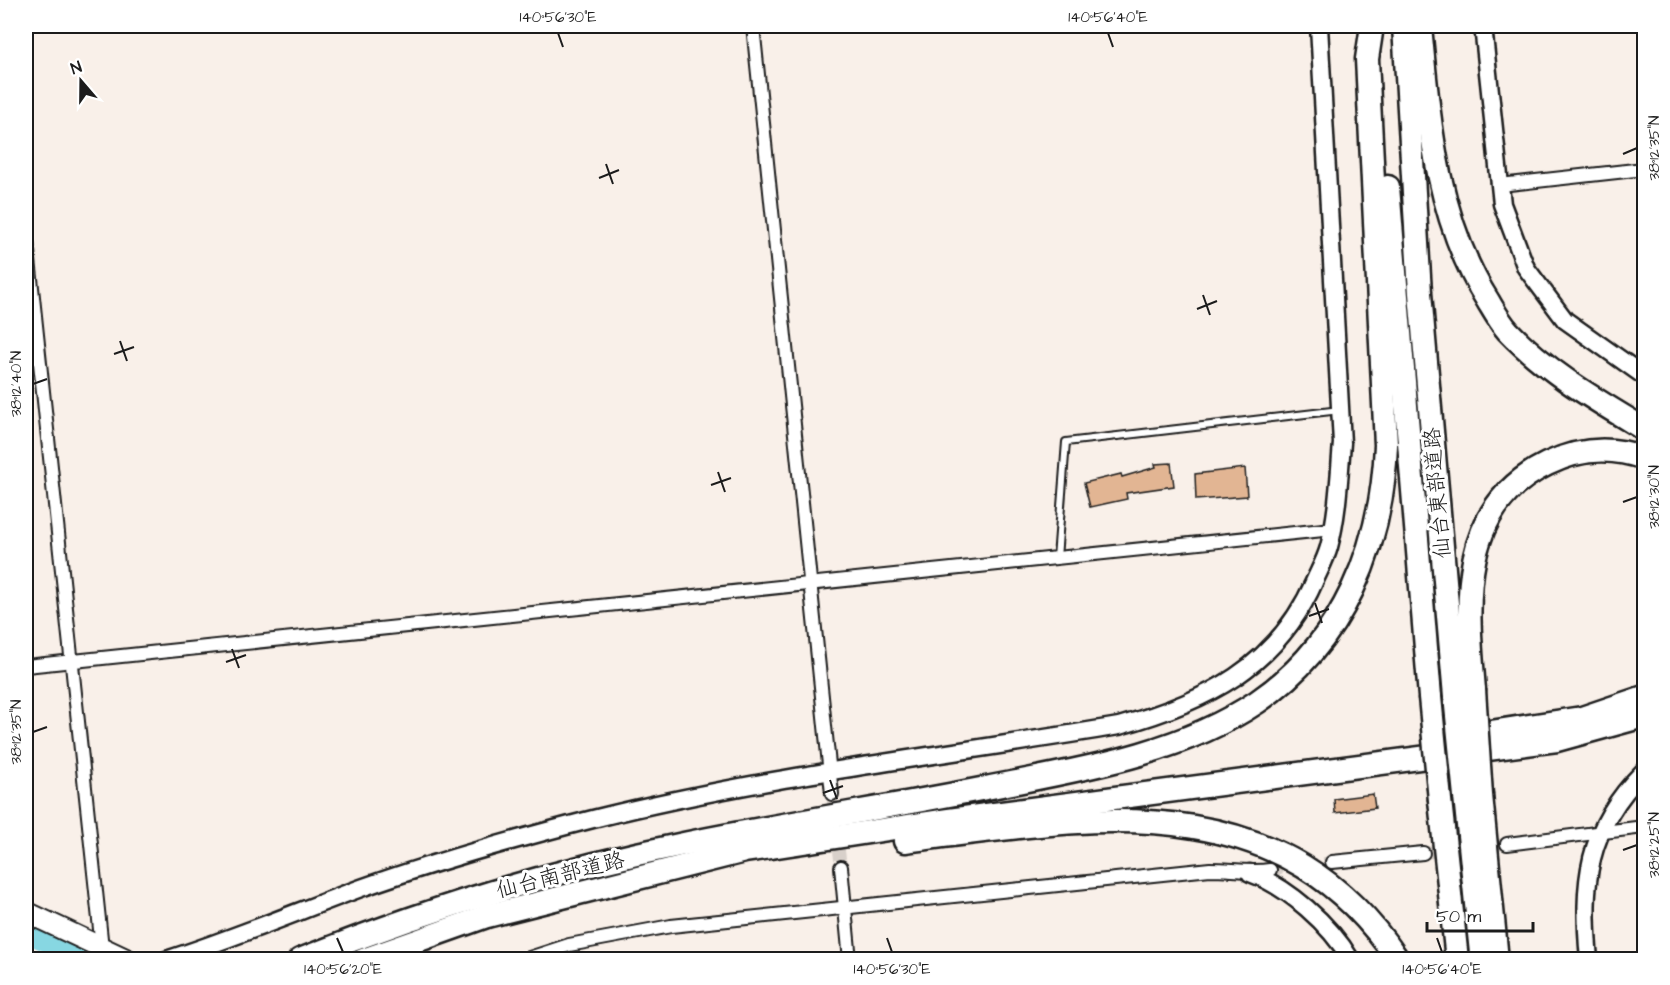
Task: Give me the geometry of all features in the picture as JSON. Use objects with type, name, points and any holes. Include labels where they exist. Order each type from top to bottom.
[{"type":"highway","points":[[828,819],[1120,760],[1177,741],[1239,714],[1260,700],[1310,656],[1346,605],[1370,552],[1384,484],[1386,445],[1367,59],[1372,26]]},
{"type":"highway","name":"仙台東部道路","points":[[1378,26],[1398,316],[1430,697],[1456,960]]},
{"type":"highway","name":"仙台東部道路","points":[[1404,26],[1421,315],[1464,693],[1473,796],[1482,960]]},
{"type":"highway","points":[[1420,26],[1434,145],[1446,207],[1457,242],[1474,278],[1506,329],[1531,354],[1587,395],[1644,429]]},
{"type":"highway","points":[[1464,693],[1470,577],[1482,533],[1503,498],[1521,478],[1561,457],[1600,449],[1625,451],[1644,458]]},
{"type":"highway","points":[[828,819],[924,810],[1446,739],[1582,718],[1644,697]]},
{"type":"highway","points":[[695,865],[745,851],[946,820],[1557,740],[1644,716]]},
{"type":"highway","points":[[1473,796],[1497,960]]},
{"type":"highway","name":"仙台南部道路","points":[[300,960],[380,927],[569,870],[677,845],[828,819]]},
{"type":"highway","points":[[695,865],[748,862],[951,835],[1100,821],[1137,820],[1182,825],[1222,831],[1256,842],[1312,872],[1361,913],[1398,960]]},
{"type":"highway","name":"仙台南部道路","points":[[363,960],[487,916],[591,888],[695,865]]},
{"type":"main road","points":[[26,912],[128,960]]},
{"type":"street","points":[[753,26],[832,794]]},
{"type":"street","points":[[166,960],[475,850],[594,818],[722,790],[829,770],[1119,726],[1161,714],[1193,701],[1234,679],[1266,655],[1289,627],[1308,596],[1329,549],[1342,443],[1319,26]]},
{"type":"street","points":[[1483,26],[1502,204],[1526,268],[1565,320],[1644,375]]},
{"type":"street","points":[[1500,184],[1644,169]]},
{"type":"street","points":[[26,231],[102,948]]},
{"type":"street","points":[[26,666],[1333,529]]},
{"type":"street","points":[[1589,960],[1585,915],[1590,859],[1599,832],[1633,782],[1644,771]]},
{"type":"street","points":[[1507,844],[1644,827]]},
{"type":"street","points":[[1332,862],[1423,853]]},
{"type":"street","points":[[841,867],[850,960]]},
{"type":"street","points":[[522,960],[569,945],[671,926],[1210,869],[1238,869],[1266,879],[1321,923],[1351,960]]},
{"type":"street","points":[[1250,873],[1270,870]]},
{"type":"lane","points":[[1057,558],[1066,441],[1340,410]]},
{"type":"building","points":[[1171,463],[1174,486],[1126,493],[1127,499],[1090,507],[1084,483],[1121,474],[1122,477],[1156,467],[1155,464]]},
{"type":"building","points":[[1245,468],[1247,496],[1196,500],[1195,474]]},
{"type":"building","points":[[1373,794],[1375,808],[1335,813],[1334,799]]},
{"type":"waterway","points":[[26,929],[94,960]]},
{"type":"tunnel","points":[[832,794],[841,867]]},
{"type":"tunnel","points":[[1423,853],[1507,844]]},
{"type":"tunnel","points":[[1270,870],[1332,862]]}]
